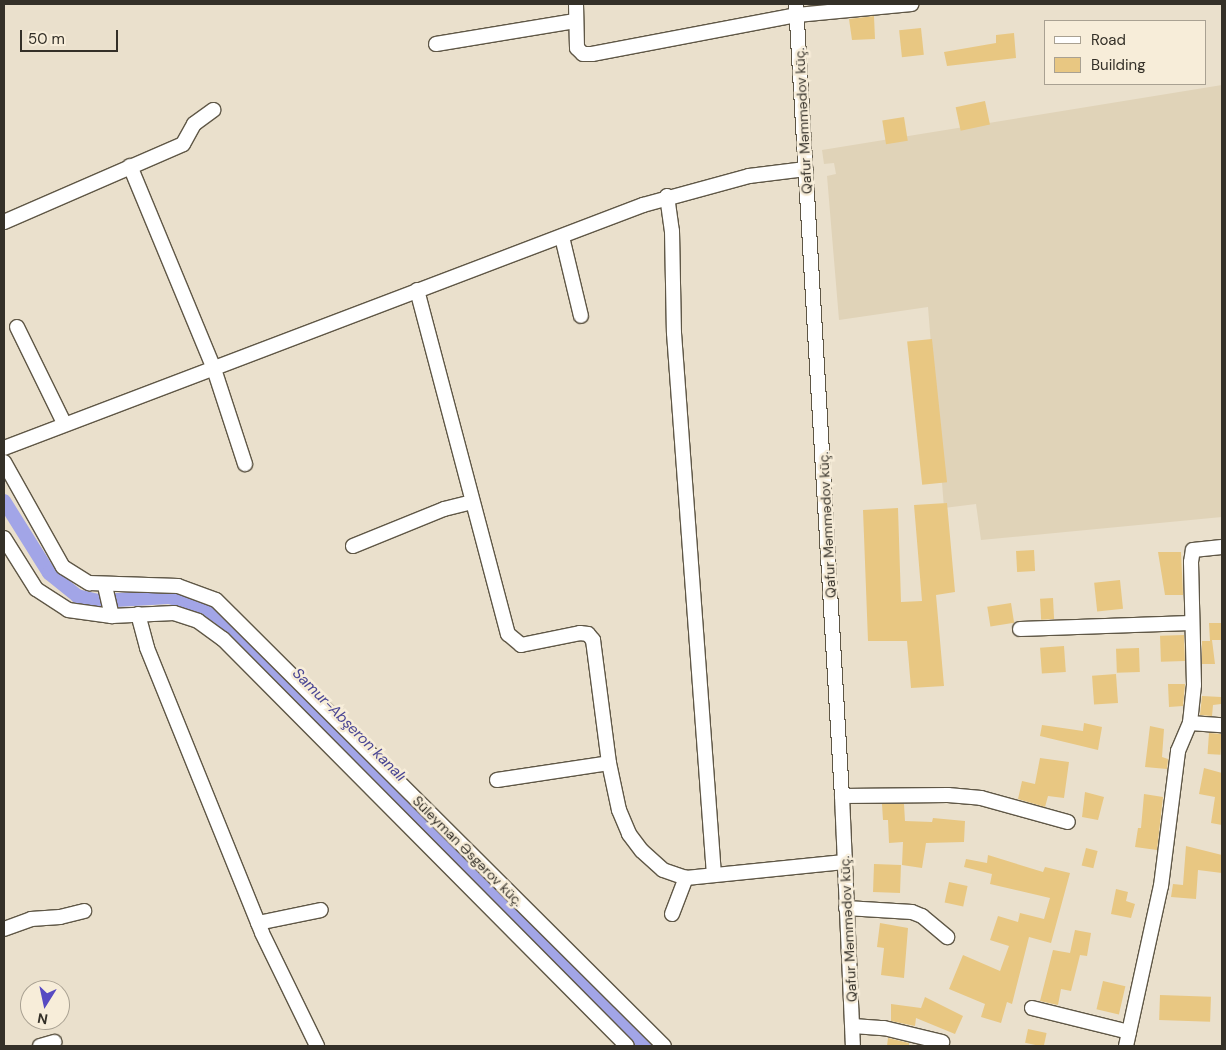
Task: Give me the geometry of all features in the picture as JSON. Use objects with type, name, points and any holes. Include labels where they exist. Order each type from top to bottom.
[{"type":"street","points":[[576,4],[577,48],[583,54],[592,54],[796,10],[911,4]]},
{"type":"street","name":"Qafur Məmmədov küç.","points":[[796,10],[842,796],[853,1046]]},
{"type":"street","points":[[436,44],[575,20]]},
{"type":"street","points":[[4,222],[183,144],[194,124],[213,110]]},
{"type":"street","points":[[130,166],[214,369],[245,464]]},
{"type":"street","points":[[4,448],[64,423],[214,369],[667,196],[749,176],[806,169]]},
{"type":"street","points":[[667,196],[714,875]]},
{"type":"street","points":[[562,237],[581,316]]},
{"type":"street","points":[[417,290],[508,634],[514,642],[530,644],[580,633],[588,634],[593,640],[608,763],[619,810],[629,834],[663,870],[686,878],[844,862]]},
{"type":"street","points":[[17,327],[64,423]]},
{"type":"street","name":"Süleyman Əsgərov küç.","points":[[4,462],[63,567],[79,579],[105,586],[145,583],[178,586],[216,600],[664,1046]]},
{"type":"street","points":[[353,546],[444,508],[472,502]]},
{"type":"street","name":"Süleyman Əsgərov küç.","points":[[4,538],[26,578],[46,598],[68,610],[112,616],[161,612],[186,616],[223,639],[619,1044]]},
{"type":"street","points":[[1126,1046],[1161,886],[1178,751],[1190,722],[1194,685],[1191,623],[1193,550],[1222,547]]},
{"type":"street","points":[[105,586],[112,616]]},
{"type":"street","points":[[138,614],[147,648],[258,924],[317,1046]]},
{"type":"street","points":[[1020,629],[1191,623]]},
{"type":"street","points":[[1190,722],[1222,725]]},
{"type":"street","points":[[497,780],[608,763]]},
{"type":"street","points":[[842,796],[948,795],[980,798],[1068,822]]},
{"type":"street","points":[[672,914],[686,878]]},
{"type":"street","points":[[846,908],[912,912],[922,916],[947,937]]},
{"type":"street","points":[[258,924],[321,910]]},
{"type":"street","points":[[4,929],[31,919],[60,918],[84,911]]},
{"type":"street","points":[[1032,1008],[1129,1032]]},
{"type":"street","points":[[853,1026],[884,1028],[942,1042]]},
{"type":"street","points":[[40,1046],[54,1042]]},
{"type":"shaded area","points":[[1222,85],[1222,517],[981,540],[976,504],[944,508],[928,307],[839,320],[827,176],[836,174],[834,163],[824,164],[822,150]]},
{"type":"building","points":[[874,16],[875,39],[852,40],[849,19]]},
{"type":"building","points":[[921,28],[924,55],[902,57],[899,30]]},
{"type":"building","points":[[1014,33],[1016,58],[947,66],[944,52],[996,43],[996,35]]},
{"type":"building","points":[[985,101],[990,124],[961,131],[956,107]]},
{"type":"building","points":[[904,117],[908,141],[886,144],[882,120]]},
{"type":"building","points":[[932,339],[947,482],[922,485],[907,342]]},
{"type":"building","points":[[947,503],[955,592],[936,595],[944,686],[911,688],[907,641],[868,641],[863,510],[898,508],[901,602],[922,601],[914,505]]},
{"type":"building","points":[[1034,550],[1035,571],[1017,572],[1016,551]]},
{"type":"building","points":[[1158,552],[1181,552],[1183,595],[1165,595]]},
{"type":"building","points":[[1120,580],[1123,609],[1097,612],[1094,583]]},
{"type":"building","points":[[1053,598],[1054,619],[1041,620],[1040,599]]},
{"type":"building","points":[[1011,603],[1014,623],[990,627],[987,607]]},
{"type":"building","points":[[1209,623],[1222,623],[1222,640],[1212,640],[1215,664],[1202,664],[1202,641],[1210,641]]},
{"type":"building","points":[[1184,635],[1185,661],[1161,662],[1160,636]]},
{"type":"building","points":[[1064,646],[1066,672],[1042,674],[1040,648]]},
{"type":"building","points":[[1139,648],[1140,672],[1117,673],[1116,649]]},
{"type":"building","points":[[1116,674],[1118,703],[1094,705],[1092,676]]},
{"type":"building","points":[[1168,684],[1185,684],[1183,706],[1169,707]]},
{"type":"building","points":[[1202,696],[1221,697],[1221,704],[1213,705],[1212,716],[1200,715]]},
{"type":"building","points":[[1084,723],[1102,727],[1098,750],[1040,736],[1042,725],[1083,731]]},
{"type":"building","points":[[1150,726],[1164,729],[1162,757],[1168,759],[1167,769],[1145,767]]},
{"type":"building","points":[[1209,733],[1222,734],[1221,755],[1208,754]]},
{"type":"building","points":[[1040,758],[1069,762],[1064,798],[1048,796],[1045,807],[1018,799],[1022,781],[1035,784]]},
{"type":"building","points":[[1204,768],[1222,773],[1222,825],[1211,823],[1215,797],[1199,794]]},
{"type":"building","points":[[1085,792],[1104,797],[1098,820],[1082,817]]},
{"type":"building","points":[[1144,794],[1163,797],[1157,850],[1135,847],[1138,828],[1141,828]]},
{"type":"building","points":[[882,804],[904,804],[905,821],[932,822],[933,818],[965,821],[964,842],[926,843],[922,868],[902,865],[903,842],[889,843],[888,820],[883,820]]},
{"type":"building","points":[[1186,846],[1222,855],[1222,873],[1198,870],[1196,899],[1171,897],[1173,884],[1183,885]]},
{"type":"building","points":[[1086,848],[1098,851],[1093,868],[1082,865]]},
{"type":"building","points":[[988,855],[1043,872],[1045,867],[1070,873],[1051,943],[1029,937],[1012,1004],[1007,1002],[1001,1023],[981,1017],[985,1004],[949,989],[963,955],[1000,971],[1009,946],[990,940],[998,916],[1018,922],[1020,913],[1044,919],[1050,898],[990,884],[992,874],[964,867],[966,859],[987,863]]},
{"type":"building","points":[[874,864],[901,865],[900,893],[873,892]]},
{"type":"building","points":[[949,882],[968,886],[963,906],[945,903]]},
{"type":"building","points":[[1116,889],[1128,892],[1126,901],[1135,904],[1131,918],[1111,914]]},
{"type":"building","points":[[880,923],[908,928],[904,978],[881,975],[884,948],[877,947]]},
{"type":"building","points":[[1075,930],[1091,933],[1087,956],[1080,955],[1071,991],[1061,989],[1058,1005],[1040,1001],[1053,950],[1070,953]]},
{"type":"building","points":[[1103,981],[1125,986],[1119,1014],[1096,1009]]},
{"type":"building","points":[[1160,995],[1211,997],[1210,1022],[1159,1020]]},
{"type":"building","points":[[925,997],[963,1016],[955,1034],[916,1018],[915,1026],[891,1021],[891,1004],[921,1008]]},
{"type":"building","points":[[1028,1029],[1047,1033],[1044,1046],[1025,1043]]},
{"type":"building","points":[[888,1038],[909,1043],[909,1046],[887,1046]]},
{"type":"waterway","name":"Samur-Abşeron kanalı","points":[[4,501],[49,573],[77,596],[98,601],[169,597],[191,603],[218,616],[646,1046]]}]
